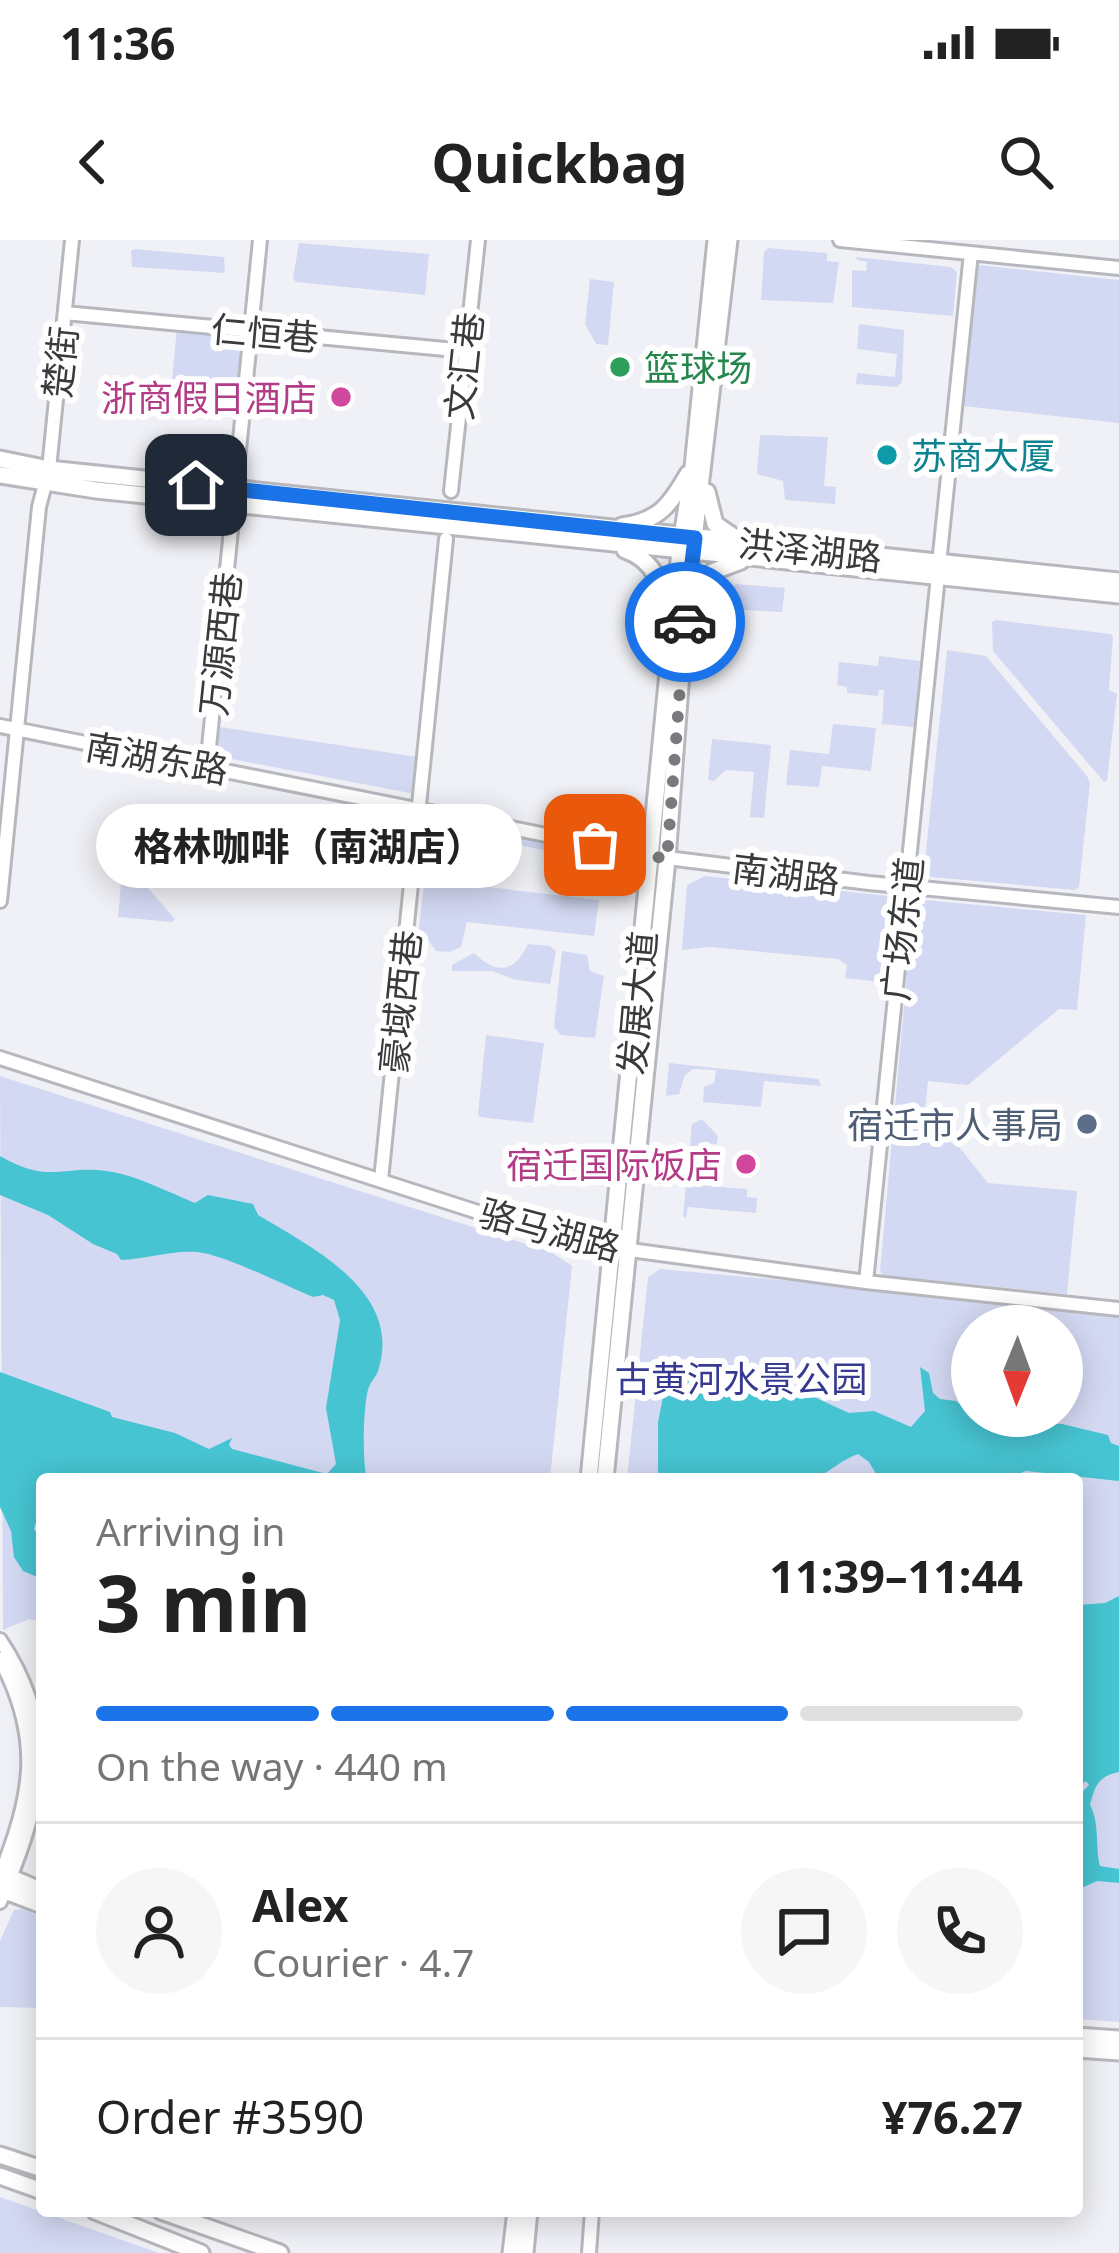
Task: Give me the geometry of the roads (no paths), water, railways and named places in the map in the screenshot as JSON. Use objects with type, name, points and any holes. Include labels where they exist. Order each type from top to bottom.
[{"type":"main road","name":"发展大道","points":[[699,467],[716,240]]},
{"type":"main road","name":"发展大道","points":[[604,1473],[687,544],[730,240]]},
{"type":"main road","name":"洪泽湖路","points":[[0,459],[46,476]]},
{"type":"main road","points":[[582,534],[650,520],[671,505],[699,467]]},
{"type":"main road","points":[[699,467],[715,524],[729,536],[769,553]]},
{"type":"main road","name":"洪泽湖路","points":[[0,476],[46,476],[939,570],[1119,595]]},
{"type":"main road","points":[[582,534],[646,562],[661,581],[678,637]]},
{"type":"main road","points":[[678,637],[704,579],[727,564],[769,553]]},
{"type":"main road","name":"洪泽湖路","points":[[939,570],[1119,581]]},
{"type":"main road","name":"发展大道","points":[[591,1473],[622,1251]]},
{"type":"main road","points":[[2,1883],[36,1890]]},
{"type":"main road","points":[[2,1883],[36,1902]]},
{"type":"main road","points":[[1083,2036],[1119,2039]]},
{"type":"main road","points":[[1083,2049],[1119,2052]]},
{"type":"main road","points":[[0,2155],[36,2167]]},
{"type":"main road","points":[[0,2176],[36,2189]]},
{"type":"main road","points":[[109,2217],[201,2253]]},
{"type":"main road","points":[[177,2217],[280,2253]]},
{"type":"main road","points":[[511,2253],[523,2217]]},
{"type":"main road","points":[[524,2217],[526,2253]]},
{"type":"street","name":"楚街","points":[[0,901],[72,240]]},
{"type":"street","points":[[237,470],[260,240]]},
{"type":"street","name":"文汇巷","points":[[451,491],[478,240]]},
{"type":"street","points":[[840,240],[1119,268]]},
{"type":"street","name":"广场东道","points":[[866,1282],[970,253]]},
{"type":"street","name":"仁恒巷","points":[[64,313],[466,351]]},
{"type":"street","name":"万源西巷","points":[[208,767],[232,520]]},
{"type":"street","name":"豪域西巷","points":[[382,1180],[446,538]]},
{"type":"street","name":"南湖东路","points":[[0,726],[659,858]]},
{"type":"street","name":"南湖路","points":[[659,858],[1119,908]]},
{"type":"street","name":"骆马湖路","points":[[0,1058],[571,1242],[866,1282],[1119,1309]]},
{"type":"street","points":[[0,1640],[18,1669],[36,1728]]},
{"type":"street","points":[[0,1659],[22,1711],[30,1770],[23,1816],[2,1883]]},
{"type":"street","points":[[2,1883],[35,1807],[36,1791]]},
{"type":"street","points":[[589,2253],[592,2217]]},
{"type":"water","points":[[0,1156],[46,1172],[113,1172],[195,1203],[208,1195],[253,1204],[258,1215],[326,1258],[348,1275],[378,1318],[382,1343],[378,1371],[365,1406],[366,1473],[328,1473],[336,1464],[326,1408],[340,1320],[334,1300],[313,1297],[209,1254],[178,1252],[121,1260],[48,1215],[0,1195]]},
{"type":"water","points":[[920,1367],[929,1373],[933,1393],[951,1400],[951,1437],[1083,1437],[1083,1429],[1108,1435],[1119,1446],[1119,1481],[1083,1477],[1083,1473],[1026,1471],[875,1473],[858,1454],[825,1473],[658,1473],[658,1422],[664,1392],[674,1378],[701,1368],[777,1389],[790,1386],[849,1413],[874,1411],[911,1427],[925,1411]]},
{"type":"water","points":[[0,1372],[209,1449],[232,1438],[232,1449],[323,1473],[36,1473],[36,1576],[23,1571],[14,1557],[11,1531],[0,1507]]},
{"type":"water","points":[[1119,1596],[1119,1772],[1098,1783],[1090,1805],[1100,1866],[1119,1869],[1119,1883],[1097,1881],[1083,1887],[1083,1791],[1089,1785],[1083,1783],[1083,1605]]},
{"type":"place","name":"篮球场","points":[[620,367]]},
{"type":"place","name":"浙商假日酒店","points":[[341,397]]},
{"type":"place","name":"苏商大厦","points":[[887,455]]},
{"type":"place","name":"格林咖啡（南湖店）","points":[[595,845]]},
{"type":"place","name":"宿迁市人事局","points":[[1087,1124]]},
{"type":"place","name":"宿迁国际饭店","points":[[746,1164]]},
{"type":"park label","name":"古黄河水景公园","points":[[741,1378]]}]
